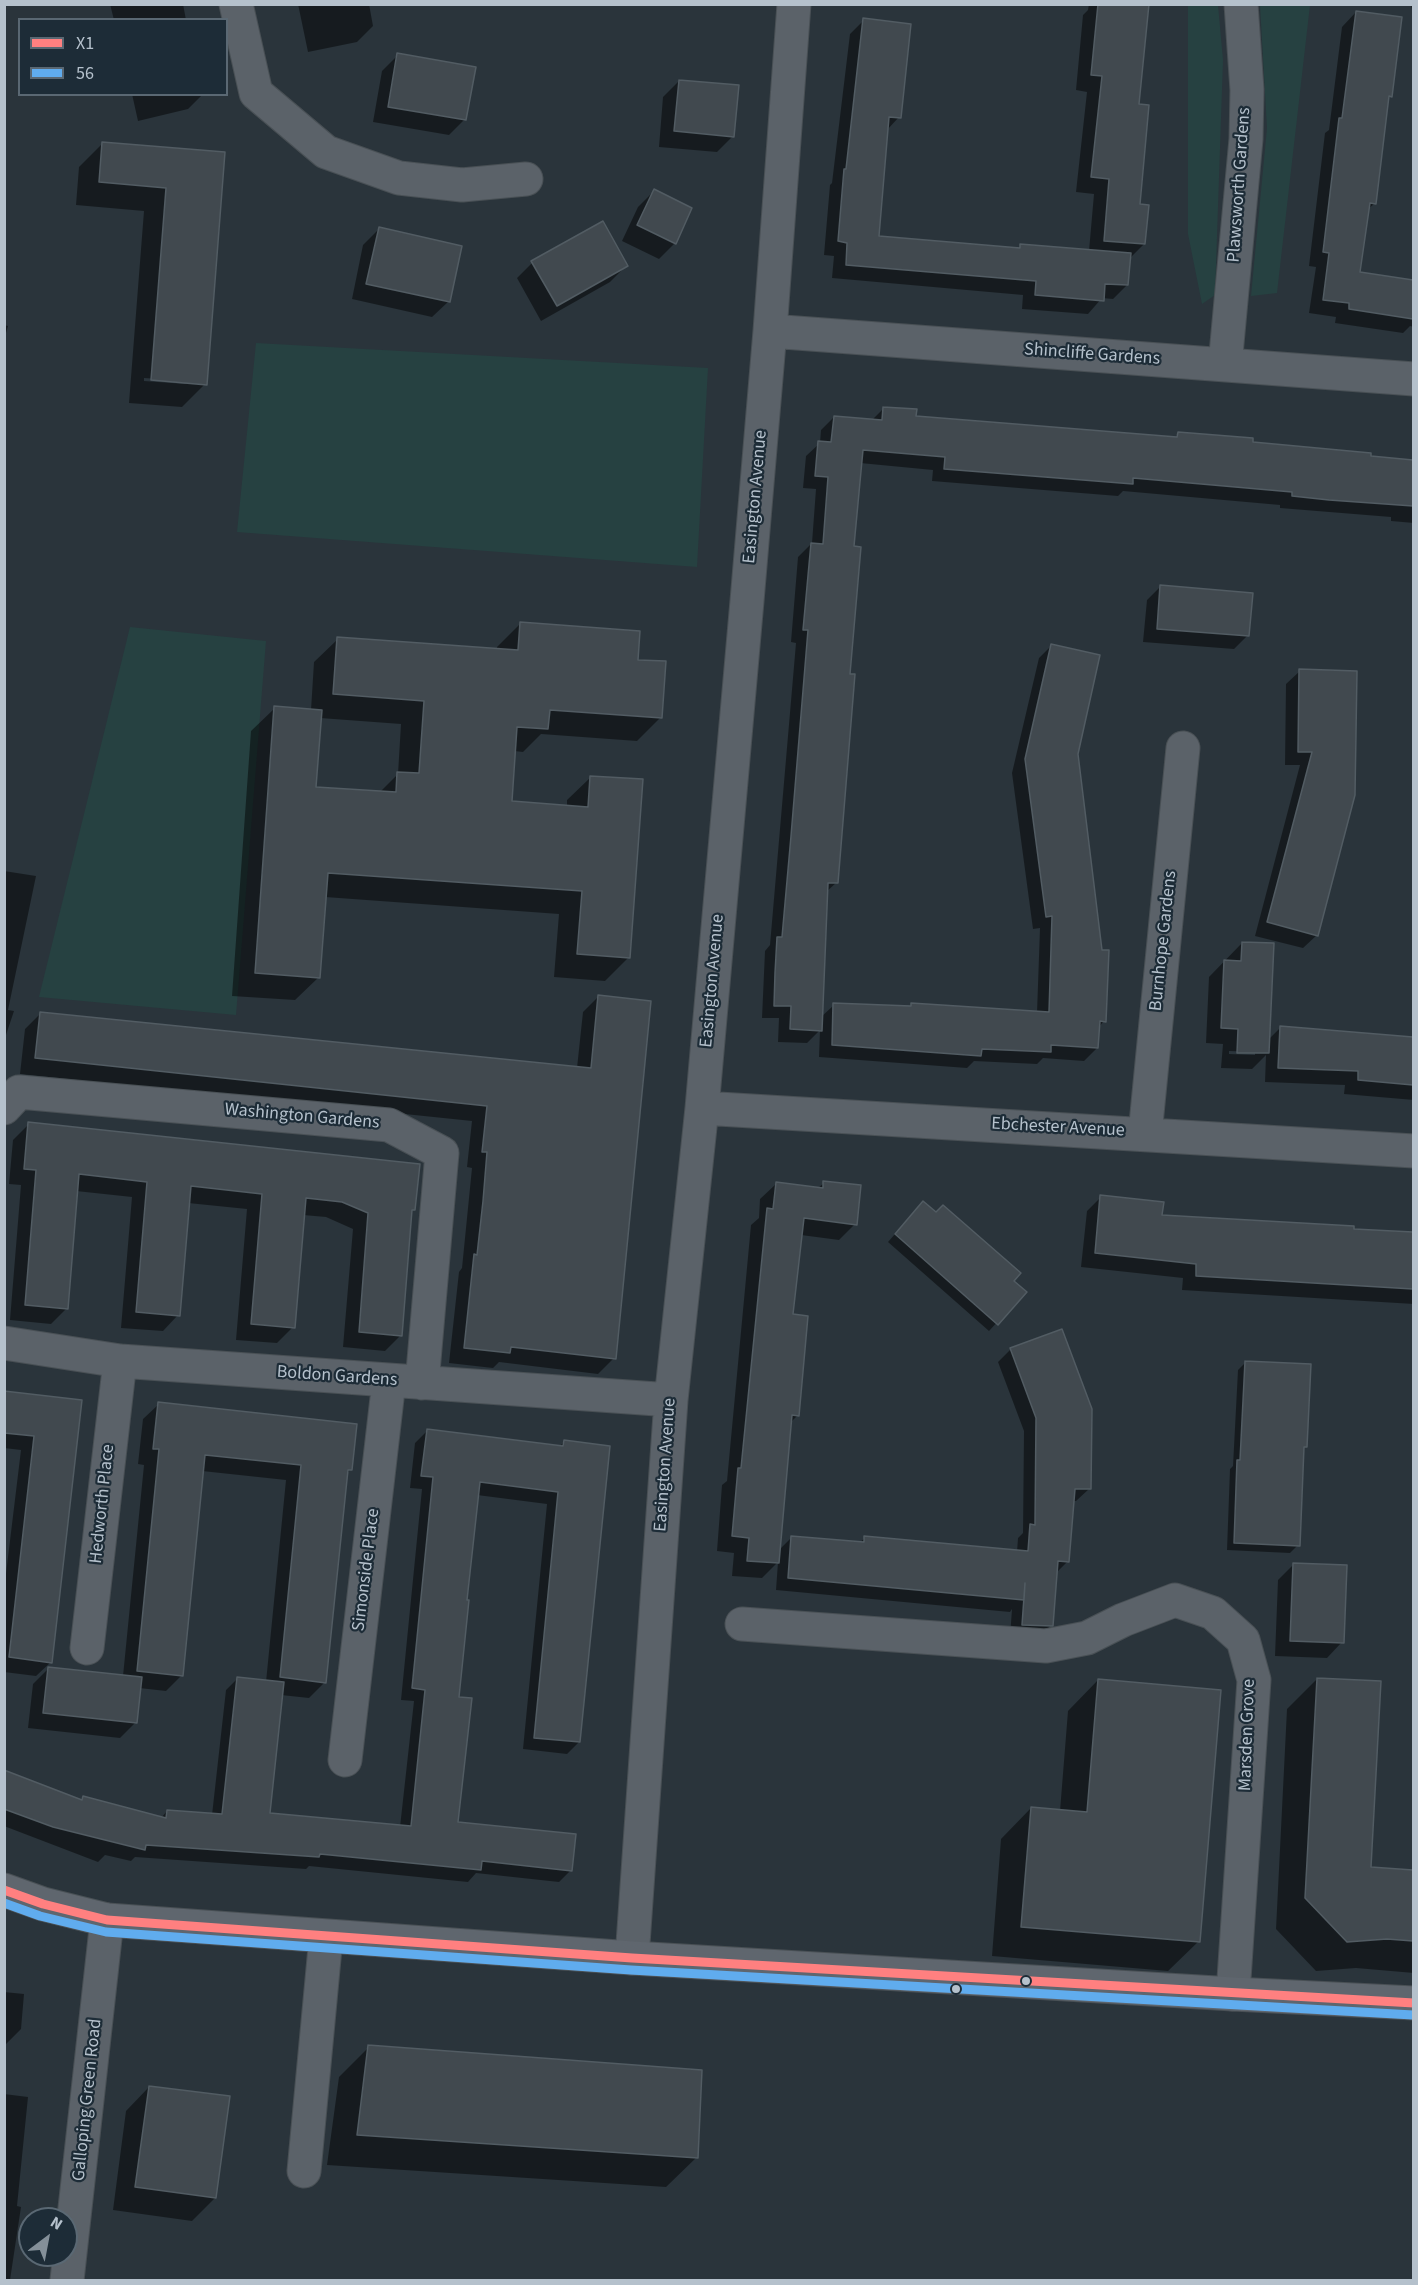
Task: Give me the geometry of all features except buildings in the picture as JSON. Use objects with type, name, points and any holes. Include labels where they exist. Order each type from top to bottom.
[{"type":"main road","points":[[4,1890],[43,1904],[108,1920],[632,1958],[1233,1995],[1413,2003]]},
{"type":"street","points":[[236,4],[256,93],[326,152],[399,178],[462,185],[526,179]]},
{"type":"street","name":"Easington Avenue","points":[[632,1958],[671,1400],[702,1108],[770,332],[794,4]]},
{"type":"street","name":"Plawsworth Gardens","points":[[1225,365],[1246,139],[1247,90],[1241,4]]},
{"type":"street","name":"Shincliffe Gardens","points":[[770,332],[1413,379]]},
{"type":"street","name":"Burnhope Gardens","points":[[1145,1134],[1183,748]]},
{"type":"street","name":"Washington Gardens","points":[[4,1108],[19,1092],[389,1125],[442,1153],[422,1383]]},
{"type":"street","name":"Ebchester Avenue","points":[[702,1108],[1413,1151]]},
{"type":"street","name":"Boldon Gardens","points":[[4,1343],[120,1361],[671,1400]]},
{"type":"street","name":"Hedworth Place","points":[[87,1647],[120,1361]]},
{"type":"street","name":"Simonside Place","points":[[345,1760],[389,1381]]},
{"type":"street","name":"Marsden Grove","points":[[742,1624],[1046,1646],[1087,1638],[1124,1620],[1175,1600],[1213,1613],[1243,1640],[1254,1680],[1233,1995]]},
{"type":"street","name":"Galloping Green Road","points":[[67,2280],[108,1920]]},
{"type":"street","points":[[304,2171],[326,1937]]},
{"type":"green space","points":[[1188,5],[1218,5],[1223,60],[1215,295],[1202,304],[1188,234]]},
{"type":"green space","points":[[1260,5],[1310,5],[1277,293],[1251,296],[1267,128]]},
{"type":"green space","points":[[256,343],[708,368],[697,567],[237,532]]},
{"type":"green space","points":[[130,627],[266,641],[236,1015],[39,997]]},
{"type":"transit line","name":"X1","points":[[4,1890],[43,1904],[107,1920],[632,1958],[1414,2003]]},
{"type":"transit line","name":"56","points":[[4,1903],[40,1916],[106,1932],[631,1970],[1413,2015]]}]
